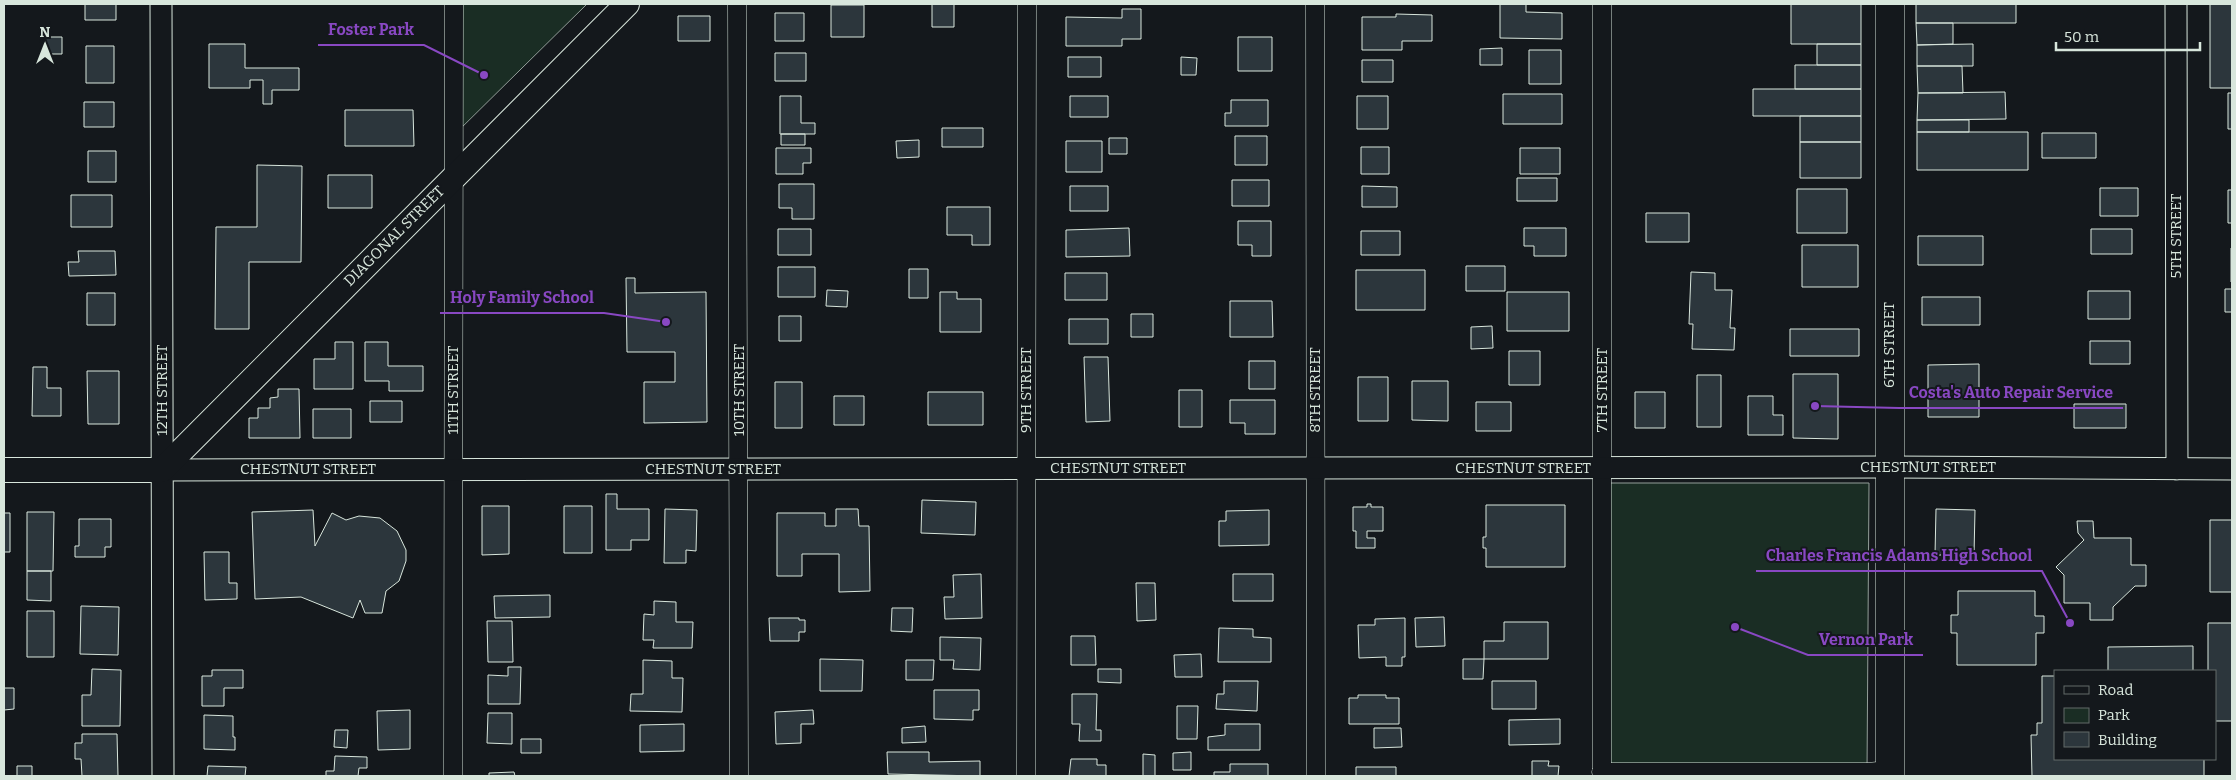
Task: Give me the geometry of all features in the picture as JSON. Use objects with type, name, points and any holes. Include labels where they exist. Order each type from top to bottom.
[{"type":"main road","name":"DIAGONAL STREET","points":[[162,470],[453,176],[627,4]]},
{"type":"main road","name":"6TH STREET","points":[[1890,4],[1890,773]]},
{"type":"main road","name":"CHESTNUT STREET","points":[[4,470],[162,470]]},
{"type":"street","name":"12TH STREET","points":[[161,4],[163,776]]},
{"type":"street","name":"11TH STREET","points":[[453,776],[454,4]]},
{"type":"street","name":"10TH STREET","points":[[738,4],[739,776]]},
{"type":"street","name":"9TH STREET","points":[[1026,776],[1027,4]]},
{"type":"street","name":"8TH STREET","points":[[1315,4],[1316,776]]},
{"type":"street","name":"7TH STREET","points":[[1602,4],[1602,774]]},
{"type":"street","name":"5TH STREET","points":[[2176,4],[2176,469]]},
{"type":"street","name":"CHESTNUT STREET","points":[[162,470],[1316,467],[2232,469]]},
{"type":"street","points":[[1602,774],[1890,773]]},
{"type":"green space","points":[[454,4],[587,4],[454,135]]},
{"type":"green space","points":[[1601,483],[1869,483],[1867,772],[1602,772]]},
{"type":"building","points":[[85,4],[116,4],[116,20],[85,20]]},
{"type":"building","points":[[932,4],[954,4],[954,27],[932,27]]},
{"type":"building","points":[[1500,4],[1526,4],[1526,12],[1562,13],[1562,39],[1500,38]]},
{"type":"building","points":[[1791,4],[1861,4],[1861,44],[1791,44]]},
{"type":"building","points":[[1916,4],[2016,4],[2016,23],[1916,23]]},
{"type":"building","points":[[2210,4],[2232,4],[2232,88],[2210,88]]},
{"type":"building","points":[[831,5],[864,5],[864,37],[831,37]]},
{"type":"building","points":[[1122,9],[1141,9],[1141,39],[1122,39],[1122,46],[1066,46],[1066,17],[1122,18]]},
{"type":"building","points":[[775,13],[804,13],[804,41],[775,41]]},
{"type":"building","points":[[1396,14],[1432,15],[1432,41],[1402,41],[1402,50],[1362,50],[1362,17],[1396,17]]},
{"type":"building","points":[[678,16],[710,16],[710,41],[678,41]]},
{"type":"building","points":[[1916,23],[1953,23],[1953,44],[1917,45]]},
{"type":"building","points":[[45,37],[62,37],[62,54],[45,54]]},
{"type":"building","points":[[1238,37],[1272,37],[1272,71],[1238,71]]},
{"type":"building","points":[[209,44],[245,44],[245,68],[299,68],[299,90],[272,90],[272,104],[263,104],[263,80],[250,80],[250,88],[209,88]]},
{"type":"building","points":[[1817,44],[1861,44],[1861,65],[1817,65]]},
{"type":"building","points":[[1973,44],[1973,66],[1917,66],[1917,45]]},
{"type":"building","points":[[86,46],[114,46],[114,83],[86,83]]},
{"type":"building","points":[[1502,48],[1502,65],[1480,65],[1480,49]]},
{"type":"building","points":[[1529,50],[1561,50],[1561,84],[1529,84]]},
{"type":"building","points":[[775,53],[806,53],[806,81],[775,81]]},
{"type":"building","points":[[1068,57],[1101,57],[1101,77],[1068,77]]},
{"type":"building","points":[[1181,57],[1197,58],[1196,75],[1181,75]]},
{"type":"building","points":[[1362,60],[1393,60],[1393,82],[1362,82]]},
{"type":"building","points":[[1795,65],[1861,65],[1861,89],[1795,89]]},
{"type":"building","points":[[1917,66],[1962,66],[1963,93],[1918,93]]},
{"type":"building","points":[[1753,89],[1861,89],[1861,116],[1753,116]]},
{"type":"building","points":[[2005,92],[2006,119],[1917,120],[1918,93]]},
{"type":"building","points":[[2228,93],[2232,93],[2232,129],[2228,129]]},
{"type":"building","points":[[1503,94],[1562,94],[1562,124],[1503,124]]},
{"type":"building","points":[[780,96],[801,96],[801,123],[815,123],[815,134],[780,134]]},
{"type":"building","points":[[1070,96],[1108,96],[1108,117],[1070,117]]},
{"type":"building","points":[[1357,96],[1388,96],[1388,129],[1357,129]]},
{"type":"building","points":[[1231,100],[1268,100],[1268,126],[1225,126],[1225,113],[1231,113]]},
{"type":"building","points":[[84,102],[114,102],[114,127],[84,127]]},
{"type":"building","points":[[345,110],[413,110],[414,146],[345,146]]},
{"type":"building","points":[[1800,116],[1861,116],[1861,142],[1800,142]]},
{"type":"building","points":[[1917,120],[1969,120],[1969,132],[1917,132]]},
{"type":"building","points":[[942,128],[983,128],[983,147],[942,147]]},
{"type":"building","points":[[1917,132],[2028,132],[2028,170],[1917,170]]},
{"type":"building","points":[[2042,133],[2096,133],[2096,158],[2042,158]]},
{"type":"building","points":[[781,134],[805,134],[805,145],[781,145]]},
{"type":"building","points":[[1235,136],[1267,136],[1267,165],[1235,165]]},
{"type":"building","points":[[1109,138],[1127,138],[1127,154],[1109,154]]},
{"type":"building","points":[[919,140],[919,157],[897,158],[896,141]]},
{"type":"building","points":[[1066,141],[1102,141],[1102,172],[1066,172]]},
{"type":"building","points":[[1800,142],[1861,142],[1861,178],[1800,178]]},
{"type":"building","points":[[1361,147],[1389,147],[1389,174],[1361,174]]},
{"type":"building","points":[[776,148],[811,148],[811,163],[803,163],[803,174],[776,174]]},
{"type":"building","points":[[1520,148],[1560,148],[1560,174],[1520,174]]},
{"type":"building","points":[[88,151],[116,151],[116,182],[88,182]]},
{"type":"building","points":[[257,165],[302,166],[301,262],[249,262],[249,329],[215,329],[216,227],[257,227]]},
{"type":"building","points":[[328,175],[372,175],[372,208],[328,208]]},
{"type":"building","points":[[1517,178],[1557,178],[1557,201],[1517,201]]},
{"type":"building","points":[[1232,180],[1269,180],[1269,206],[1232,206]]},
{"type":"building","points":[[779,184],[814,184],[814,219],[792,219],[792,208],[779,208]]},
{"type":"building","points":[[1070,186],[1108,186],[1108,211],[1070,211]]},
{"type":"building","points":[[1362,186],[1397,187],[1397,207],[1362,207]]},
{"type":"building","points":[[2100,188],[2138,188],[2138,216],[2100,216]]},
{"type":"building","points":[[1797,189],[1847,189],[1847,233],[1797,233]]},
{"type":"building","points":[[2228,190],[2232,190],[2232,223],[2228,223]]},
{"type":"building","points":[[71,195],[112,195],[112,227],[71,227]]},
{"type":"building","points":[[947,207],[990,207],[990,245],[972,245],[972,235],[947,235]]},
{"type":"building","points":[[1646,213],[1689,213],[1689,242],[1646,242]]},
{"type":"building","points":[[1238,221],[1271,221],[1271,256],[1252,256],[1252,245],[1238,245]]},
{"type":"building","points":[[1129,228],[1130,256],[1066,257],[1066,230]]},
{"type":"building","points":[[1524,228],[1566,228],[1566,256],[1534,256],[1534,246],[1524,246]]},
{"type":"building","points":[[778,229],[811,229],[811,255],[778,255]]},
{"type":"building","points":[[2091,229],[2132,229],[2132,254],[2091,254]]},
{"type":"building","points":[[1361,231],[1400,231],[1400,255],[1361,255]]},
{"type":"building","points":[[1918,236],[1983,236],[1983,265],[1918,265]]},
{"type":"building","points":[[1802,245],[1858,245],[1858,287],[1802,287]]},
{"type":"building","points":[[2232,248],[2232,282],[2231,282]]},
{"type":"building","points":[[78,251],[115,251],[116,275],[69,276],[68,262],[79,262]]},
{"type":"building","points":[[1466,266],[1505,266],[1505,291],[1466,291]]},
{"type":"building","points":[[778,267],[815,267],[815,297],[778,297]]},
{"type":"building","points":[[909,269],[928,269],[928,298],[909,298]]},
{"type":"building","points":[[1356,270],[1425,270],[1425,310],[1356,310]]},
{"type":"building","points":[[1691,272],[1715,273],[1715,290],[1732,290],[1730,328],[1735,328],[1734,350],[1692,349],[1693,324],[1689,324]]},
{"type":"building","points":[[1065,273],[1107,273],[1107,300],[1065,300]]},
{"type":"building","points":[[626,278],[635,278],[635,293],[706,292],[707,422],[644,423],[644,382],[675,382],[675,352],[627,352]]},
{"type":"building","points":[[2225,289],[2232,289],[2232,312],[2225,312]]},
{"type":"building","points":[[827,290],[848,291],[847,307],[826,306]]},
{"type":"building","points":[[2088,291],[2130,291],[2130,319],[2088,319]]},
{"type":"building","points":[[940,292],[957,292],[957,299],[981,299],[981,332],[940,332]]},
{"type":"building","points":[[1507,292],[1569,292],[1569,331],[1507,331]]},
{"type":"building","points":[[87,293],[115,293],[115,325],[87,325]]},
{"type":"building","points":[[1922,297],[1980,297],[1980,325],[1922,325]]},
{"type":"building","points":[[1230,301],[1272,301],[1273,337],[1230,337]]},
{"type":"building","points":[[1131,314],[1153,314],[1153,337],[1131,337]]},
{"type":"building","points":[[779,316],[801,316],[801,341],[779,341]]},
{"type":"building","points":[[1069,319],[1108,319],[1108,344],[1069,344]]},
{"type":"building","points":[[1492,326],[1493,348],[1471,349],[1471,327]]},
{"type":"building","points":[[1790,329],[1859,329],[1859,356],[1790,356]]},
{"type":"building","points":[[2090,341],[2130,341],[2130,364],[2090,364]]},
{"type":"building","points":[[335,342],[353,342],[353,389],[314,389],[314,359],[335,359]]},
{"type":"building","points":[[365,342],[388,342],[388,366],[423,366],[423,391],[389,391],[389,381],[365,381]]},
{"type":"building","points":[[1509,351],[1540,351],[1540,385],[1509,385]]},
{"type":"building","points":[[1084,357],[1108,357],[1110,421],[1086,422]]},
{"type":"building","points":[[1249,361],[1275,361],[1275,389],[1249,389]]},
{"type":"building","points":[[1979,364],[1979,417],[1928,417],[1928,365]]},
{"type":"building","points":[[33,367],[47,367],[47,388],[61,388],[61,416],[32,416]]},
{"type":"building","points":[[87,371],[119,371],[119,424],[88,424]]},
{"type":"building","points":[[1793,374],[1838,374],[1838,439],[1793,438]]},
{"type":"building","points":[[1697,375],[1721,375],[1721,427],[1697,427]]},
{"type":"building","points":[[1358,377],[1388,377],[1388,421],[1358,421]]},
{"type":"building","points":[[1412,381],[1448,381],[1448,421],[1412,420]]},
{"type":"building","points":[[775,382],[802,382],[802,428],[775,428]]},
{"type":"building","points":[[278,389],[299,389],[300,438],[249,438],[249,418],[258,418],[258,408],[270,408],[270,398],[278,397]]},
{"type":"building","points":[[1179,390],[1202,390],[1202,427],[1179,427]]},
{"type":"building","points":[[928,392],[983,392],[983,425],[928,425]]},
{"type":"building","points":[[1635,392],[1665,392],[1665,428],[1635,428]]},
{"type":"building","points":[[834,396],[864,396],[864,425],[834,425]]},
{"type":"building","points":[[1748,396],[1773,396],[1773,415],[1783,415],[1783,435],[1748,435]]},
{"type":"building","points":[[1230,400],[1275,400],[1275,434],[1245,434],[1245,423],[1230,423]]},
{"type":"building","points":[[370,401],[402,401],[402,422],[370,422]]},
{"type":"building","points":[[1476,402],[1511,402],[1511,431],[1476,431]]},
{"type":"building","points":[[2074,404],[2126,404],[2126,428],[2074,428]]},
{"type":"building","points":[[313,409],[351,409],[351,438],[313,438]]},
{"type":"building","points":[[606,494],[617,494],[617,509],[649,509],[649,540],[631,540],[631,550],[606,550]]},
{"type":"building","points":[[922,500],[976,502],[975,535],[921,533]]},
{"type":"building","points":[[1367,504],[1371,504],[1371,507],[1383,507],[1383,531],[1367,531],[1367,538],[1375,538],[1375,548],[1356,548],[1356,531],[1353,531],[1353,507],[1367,507]]},
{"type":"building","points":[[1486,505],[1565,505],[1565,567],[1486,567],[1486,548],[1483,548],[1483,537],[1486,537]]},
{"type":"building","points":[[482,506],[509,506],[509,554],[482,555]]},
{"type":"building","points":[[564,506],[592,506],[592,553],[564,553]]},
{"type":"building","points":[[665,509],[697,510],[696,551],[686,550],[686,563],[664,563]]},
{"type":"building","points":[[836,509],[858,509],[859,526],[869,526],[870,591],[839,592],[839,554],[802,554],[802,576],[777,576],[777,513],[825,513],[825,526],[836,526]]},
{"type":"building","points":[[1936,509],[1975,510],[1974,555],[1935,555]]},
{"type":"building","points":[[313,510],[315,546],[332,513],[346,520],[359,516],[380,518],[397,531],[406,550],[406,561],[399,581],[386,591],[382,613],[365,613],[360,600],[353,618],[301,597],[255,599],[252,512]]},
{"type":"building","points":[[1269,510],[1269,545],[1219,546],[1219,521],[1226,521],[1226,511]]},
{"type":"building","points":[[27,512],[54,512],[53,571],[27,571]]},
{"type":"building","points":[[4,513],[10,513],[10,552],[4,552]]},
{"type":"building","points":[[79,519],[111,519],[111,547],[105,547],[105,557],[75,557],[75,546],[79,546]]},
{"type":"building","points":[[2210,520],[2232,520],[2232,592],[2210,592]]},
{"type":"building","points":[[2077,521],[2093,521],[2094,538],[2131,538],[2131,565],[2146,565],[2146,586],[2135,586],[2113,607],[2113,620],[2090,620],[2090,603],[2064,603],[2064,575],[2056,567],[2084,540],[2078,533]]},
{"type":"building","points":[[204,552],[229,552],[229,583],[237,583],[237,599],[205,600]]},
{"type":"building","points":[[27,571],[51,571],[51,601],[27,600]]},
{"type":"building","points":[[981,574],[982,618],[945,619],[944,597],[954,597],[953,575]]},
{"type":"building","points":[[1233,574],[1273,574],[1273,601],[1233,601]]},
{"type":"building","points":[[1136,583],[1155,583],[1156,620],[1137,621]]},
{"type":"building","points":[[1958,591],[2035,591],[2035,616],[2044,616],[2044,633],[2036,633],[2036,665],[1957,665],[1957,633],[1951,633],[1951,615],[1958,615]]},
{"type":"building","points":[[550,595],[550,617],[495,618],[494,596]]},
{"type":"building","points":[[654,601],[676,602],[676,622],[693,622],[692,648],[653,648],[654,640],[643,640],[644,614],[654,615]]},
{"type":"building","points":[[81,606],[119,607],[118,655],[80,654]]},
{"type":"building","points":[[892,608],[913,608],[912,632],[891,631]]},
{"type":"building","points":[[27,611],[54,611],[54,657],[27,657]]},
{"type":"building","points":[[1444,617],[1445,646],[1416,647],[1415,618]]},
{"type":"building","points":[[769,618],[799,618],[799,620],[805,620],[805,632],[799,632],[799,641],[770,641]]},
{"type":"building","points":[[1405,618],[1405,657],[1402,657],[1402,666],[1386,666],[1386,657],[1359,658],[1358,625],[1375,625],[1375,619]]},
{"type":"building","points":[[487,621],[512,621],[513,662],[488,662]]},
{"type":"building","points":[[1504,622],[1548,622],[1548,659],[1484,659],[1484,641],[1504,641]]},
{"type":"building","points":[[2208,623],[2232,623],[2232,721],[2216,721],[2216,670],[2208,670]]},
{"type":"building","points":[[1219,628],[1253,629],[1253,637],[1271,638],[1271,662],[1218,662]]},
{"type":"building","points":[[1071,636],[1095,636],[1096,665],[1071,665]]},
{"type":"building","points":[[940,637],[981,638],[980,670],[953,669],[954,660],[940,660]]},
{"type":"building","points":[[2193,646],[2193,670],[2108,670],[2108,647]]},
{"type":"building","points":[[1201,654],[1202,677],[1175,677],[1174,655]]},
{"type":"building","points":[[820,659],[863,660],[862,691],[820,691]]},
{"type":"building","points":[[1463,659],[1484,659],[1483,679],[1463,679]]},
{"type":"building","points":[[643,660],[672,661],[672,678],[683,678],[682,712],[630,711],[631,694],[643,694]]},
{"type":"building","points":[[906,660],[934,660],[933,680],[906,680]]},
{"type":"building","points":[[508,667],[521,667],[520,704],[488,704],[488,675],[508,676]]},
{"type":"building","points":[[92,669],[121,670],[120,726],[82,726],[82,695],[91,695]]},
{"type":"building","points":[[1098,669],[1121,669],[1121,683],[1098,682]]},
{"type":"building","points":[[212,670],[243,670],[243,688],[224,688],[224,706],[202,706],[202,676],[212,676]]},
{"type":"building","points":[[2042,676],[2054,676],[2054,760],[2204,760],[2204,776],[2032,776],[2031,735],[2037,735],[2037,723],[2042,723]]},
{"type":"building","points":[[1224,681],[1258,681],[1257,711],[1216,709],[1217,694],[1224,694]]},
{"type":"building","points":[[1492,681],[1536,681],[1536,709],[1492,709]]},
{"type":"building","points":[[4,688],[14,688],[14,709],[4,710]]},
{"type":"building","points":[[934,690],[979,690],[979,710],[973,710],[973,720],[934,719]]},
{"type":"building","points":[[1072,694],[1097,694],[1096,730],[1101,730],[1101,741],[1079,741],[1080,724],[1072,724]]},
{"type":"building","points":[[1358,695],[1386,695],[1386,698],[1399,698],[1399,724],[1349,724],[1349,698],[1358,698]]},
{"type":"building","points":[[1177,706],[1198,706],[1197,739],[1177,739]]},
{"type":"building","points":[[410,710],[410,749],[378,750],[377,711]]},
{"type":"building","points":[[813,710],[814,724],[801,724],[801,743],[776,744],[775,712]]},
{"type":"building","points":[[488,713],[512,713],[512,744],[487,743]]},
{"type":"building","points":[[204,715],[233,716],[235,750],[204,749]]},
{"type":"building","points":[[1560,719],[1560,744],[1509,745],[1509,720]]},
{"type":"building","points":[[684,724],[684,751],[640,752],[640,725]]},
{"type":"building","points":[[1225,724],[1260,724],[1260,750],[1208,750],[1208,737],[1225,735]]},
{"type":"building","points":[[925,726],[926,742],[902,743],[902,728]]},
{"type":"building","points":[[1374,728],[1401,728],[1402,747],[1374,748]]},
{"type":"building","points":[[335,730],[348,730],[347,748],[334,747]]},
{"type":"building","points":[[82,734],[117,734],[118,776],[82,776],[81,759],[75,759],[75,743],[82,743]]},
{"type":"building","points":[[521,739],[541,739],[541,753],[521,753]]},
{"type":"building","points":[[887,752],[929,752],[929,762],[980,761],[980,776],[888,774]]},
{"type":"building","points":[[1191,752],[1191,770],[1173,770],[1173,753]]},
{"type":"building","points":[[1143,754],[1155,755],[1155,776],[1143,776]]},
{"type":"building","points":[[335,756],[367,757],[367,768],[359,768],[358,776],[326,776],[326,771],[334,771]]},
{"type":"building","points":[[1071,759],[1097,759],[1097,765],[1106,765],[1106,776],[1069,776]]},
{"type":"building","points":[[1532,761],[1549,761],[1548,766],[1559,766],[1558,776],[1532,776]]},
{"type":"building","points":[[1230,764],[1268,764],[1268,776],[1214,776],[1214,772],[1230,772]]},
{"type":"building","points":[[17,766],[32,766],[32,776],[17,776]]},
{"type":"building","points":[[208,766],[246,767],[245,776],[207,776]]},
{"type":"building","points":[[1356,767],[1396,767],[1396,776],[1356,776]]},
{"type":"building","points":[[514,772],[515,776],[489,776],[489,773]]},
{"type":"place","name":"Foster Park","points":[[484,75]]},
{"type":"place","name":"Holy Family School","points":[[666,322]]},
{"type":"place","name":"Costa's Auto Repair Service","points":[[1815,406]]},
{"type":"place","name":"Charles Francis Adams High School","points":[[2070,623]]},
{"type":"place","name":"Vernon Park","points":[[1735,627]]}]
